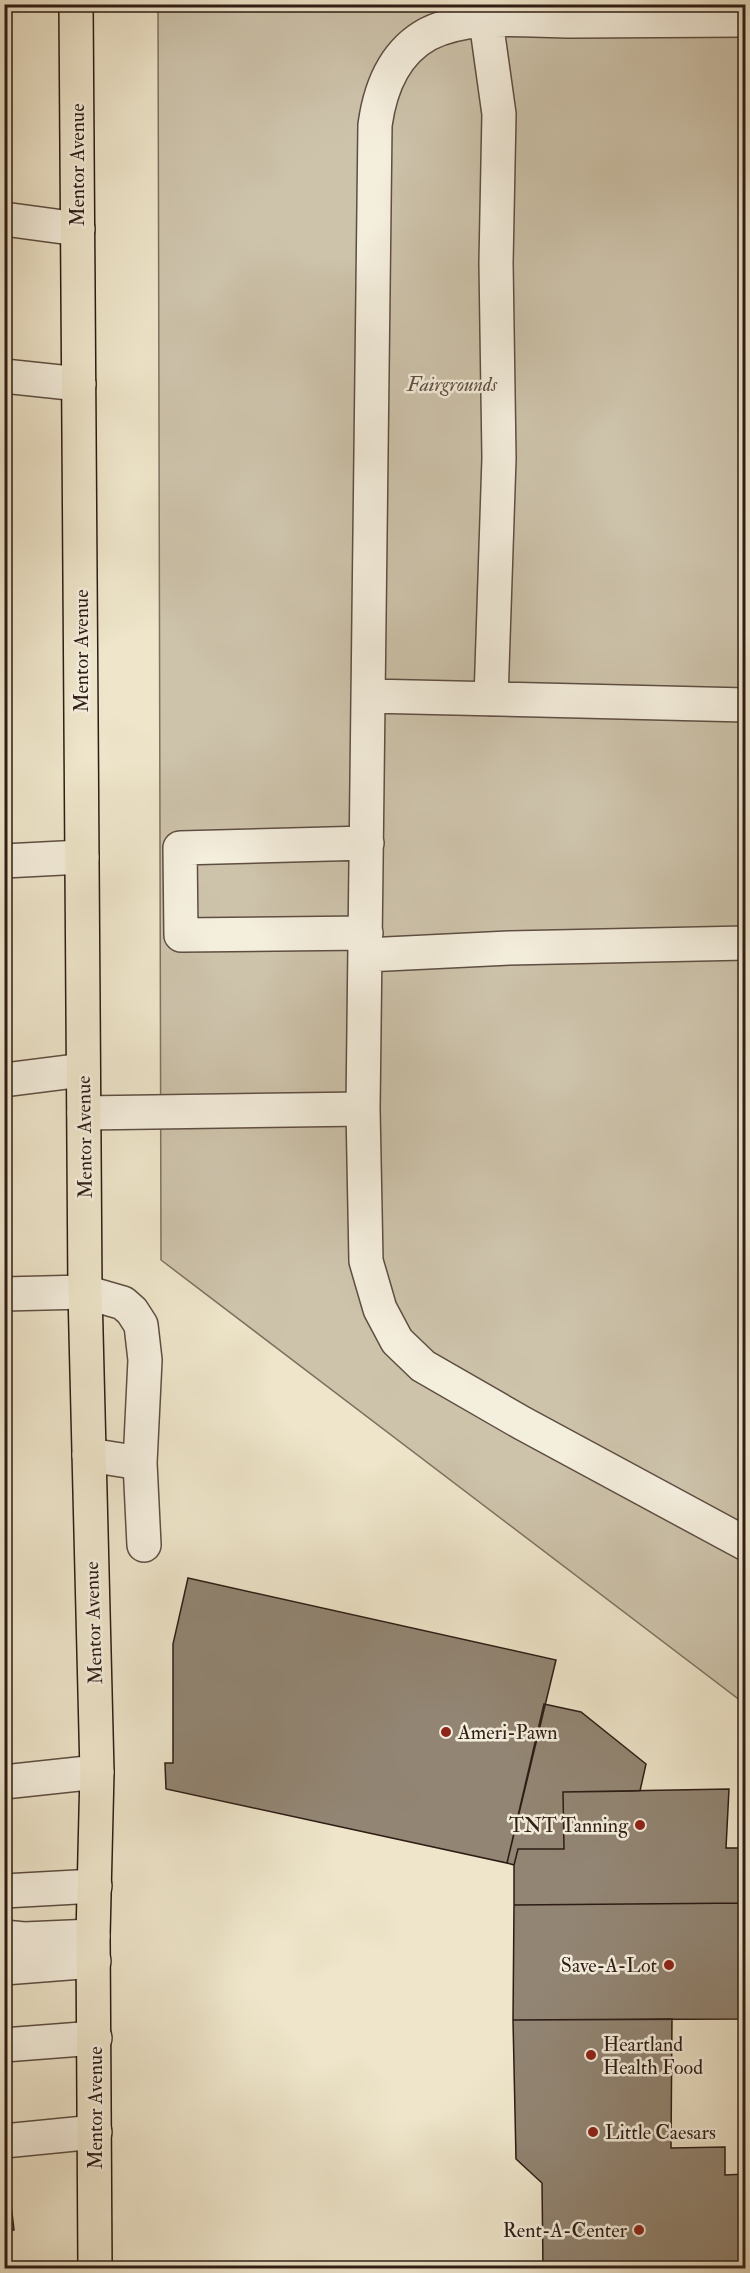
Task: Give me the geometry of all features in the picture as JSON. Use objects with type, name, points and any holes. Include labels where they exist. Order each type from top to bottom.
[{"type":"main road","name":"Mentor Avenue","points":[[76,4],[85,1292],[97,1772],[94,1948],[95,2268]]},
{"type":"street","points":[[746,20],[460,23],[426,35],[407,50],[388,74],[379,98],[375,125],[363,1109],[366,1261],[380,1309],[397,1341],[423,1366],[522,1423],[746,1544]]},
{"type":"street","points":[[486,21],[499,114],[496,263],[499,458],[491,699]]},
{"type":"street","points":[[4,219],[78,229]]},
{"type":"street","points":[[4,376],[79,384]]},
{"type":"street","points":[[369,696],[746,705]]},
{"type":"street","points":[[367,843],[180,848],[181,935],[509,948],[746,943]]},
{"type":"street","points":[[4,861],[82,857]]},
{"type":"street","points":[[4,1080],[83,1070]]},
{"type":"street","points":[[84,1113],[363,1109]]},
{"type":"street","points":[[4,1294],[85,1292],[123,1303],[132,1311],[141,1325],[145,1360],[140,1464],[144,1545]]},
{"type":"street","points":[[89,1455],[140,1464]]},
{"type":"street","points":[[4,1782],[97,1772]]},
{"type":"street","points":[[4,1891],[95,1886]]},
{"type":"street","points":[[4,1937],[94,1948]]},
{"type":"street","points":[[4,1968],[94,1948]]},
{"type":"street","points":[[4,2045],[95,2038]]},
{"type":"street","points":[[4,2141],[95,2132]]},
{"type":"green space","name":"Fairgrounds","points":[[158,5],[745,5],[745,1704],[161,1260]]},
{"type":"building","points":[[188,1578],[556,1660],[507,1863],[166,1789],[165,1763],[173,1763],[173,1644]]},
{"type":"building","points":[[544,1704],[581,1712],[646,1764],[640,1791],[563,1792],[564,1849],[518,1849],[514,1865],[507,1863]]},
{"type":"building","points":[[729,1789],[726,1848],[746,1848],[746,1903],[514,1905],[514,1865],[518,1849],[564,1849],[563,1792]]},
{"type":"building","points":[[746,1903],[746,2019],[513,2020],[514,1905]]},
{"type":"building","points":[[672,2019],[671,2148],[725,2147],[725,2175],[746,2174],[746,2268],[543,2268],[542,2183],[516,2159],[513,2020]]},
{"type":"building","points":[[4,2171],[7,2171],[14,2230],[4,2232]]},
{"type":"place","name":"Ameri-Pawn","points":[[446,1732]]},
{"type":"place","name":"TNT Tanning","points":[[640,1825]]},
{"type":"place","name":"Save-A-Lot","points":[[669,1965]]},
{"type":"place","name":"Heartland Health Food","points":[[591,2055]]},
{"type":"place","name":"Little Caesars","points":[[593,2132]]},
{"type":"place","name":"Rent-A-Center","points":[[639,2230]]}]
